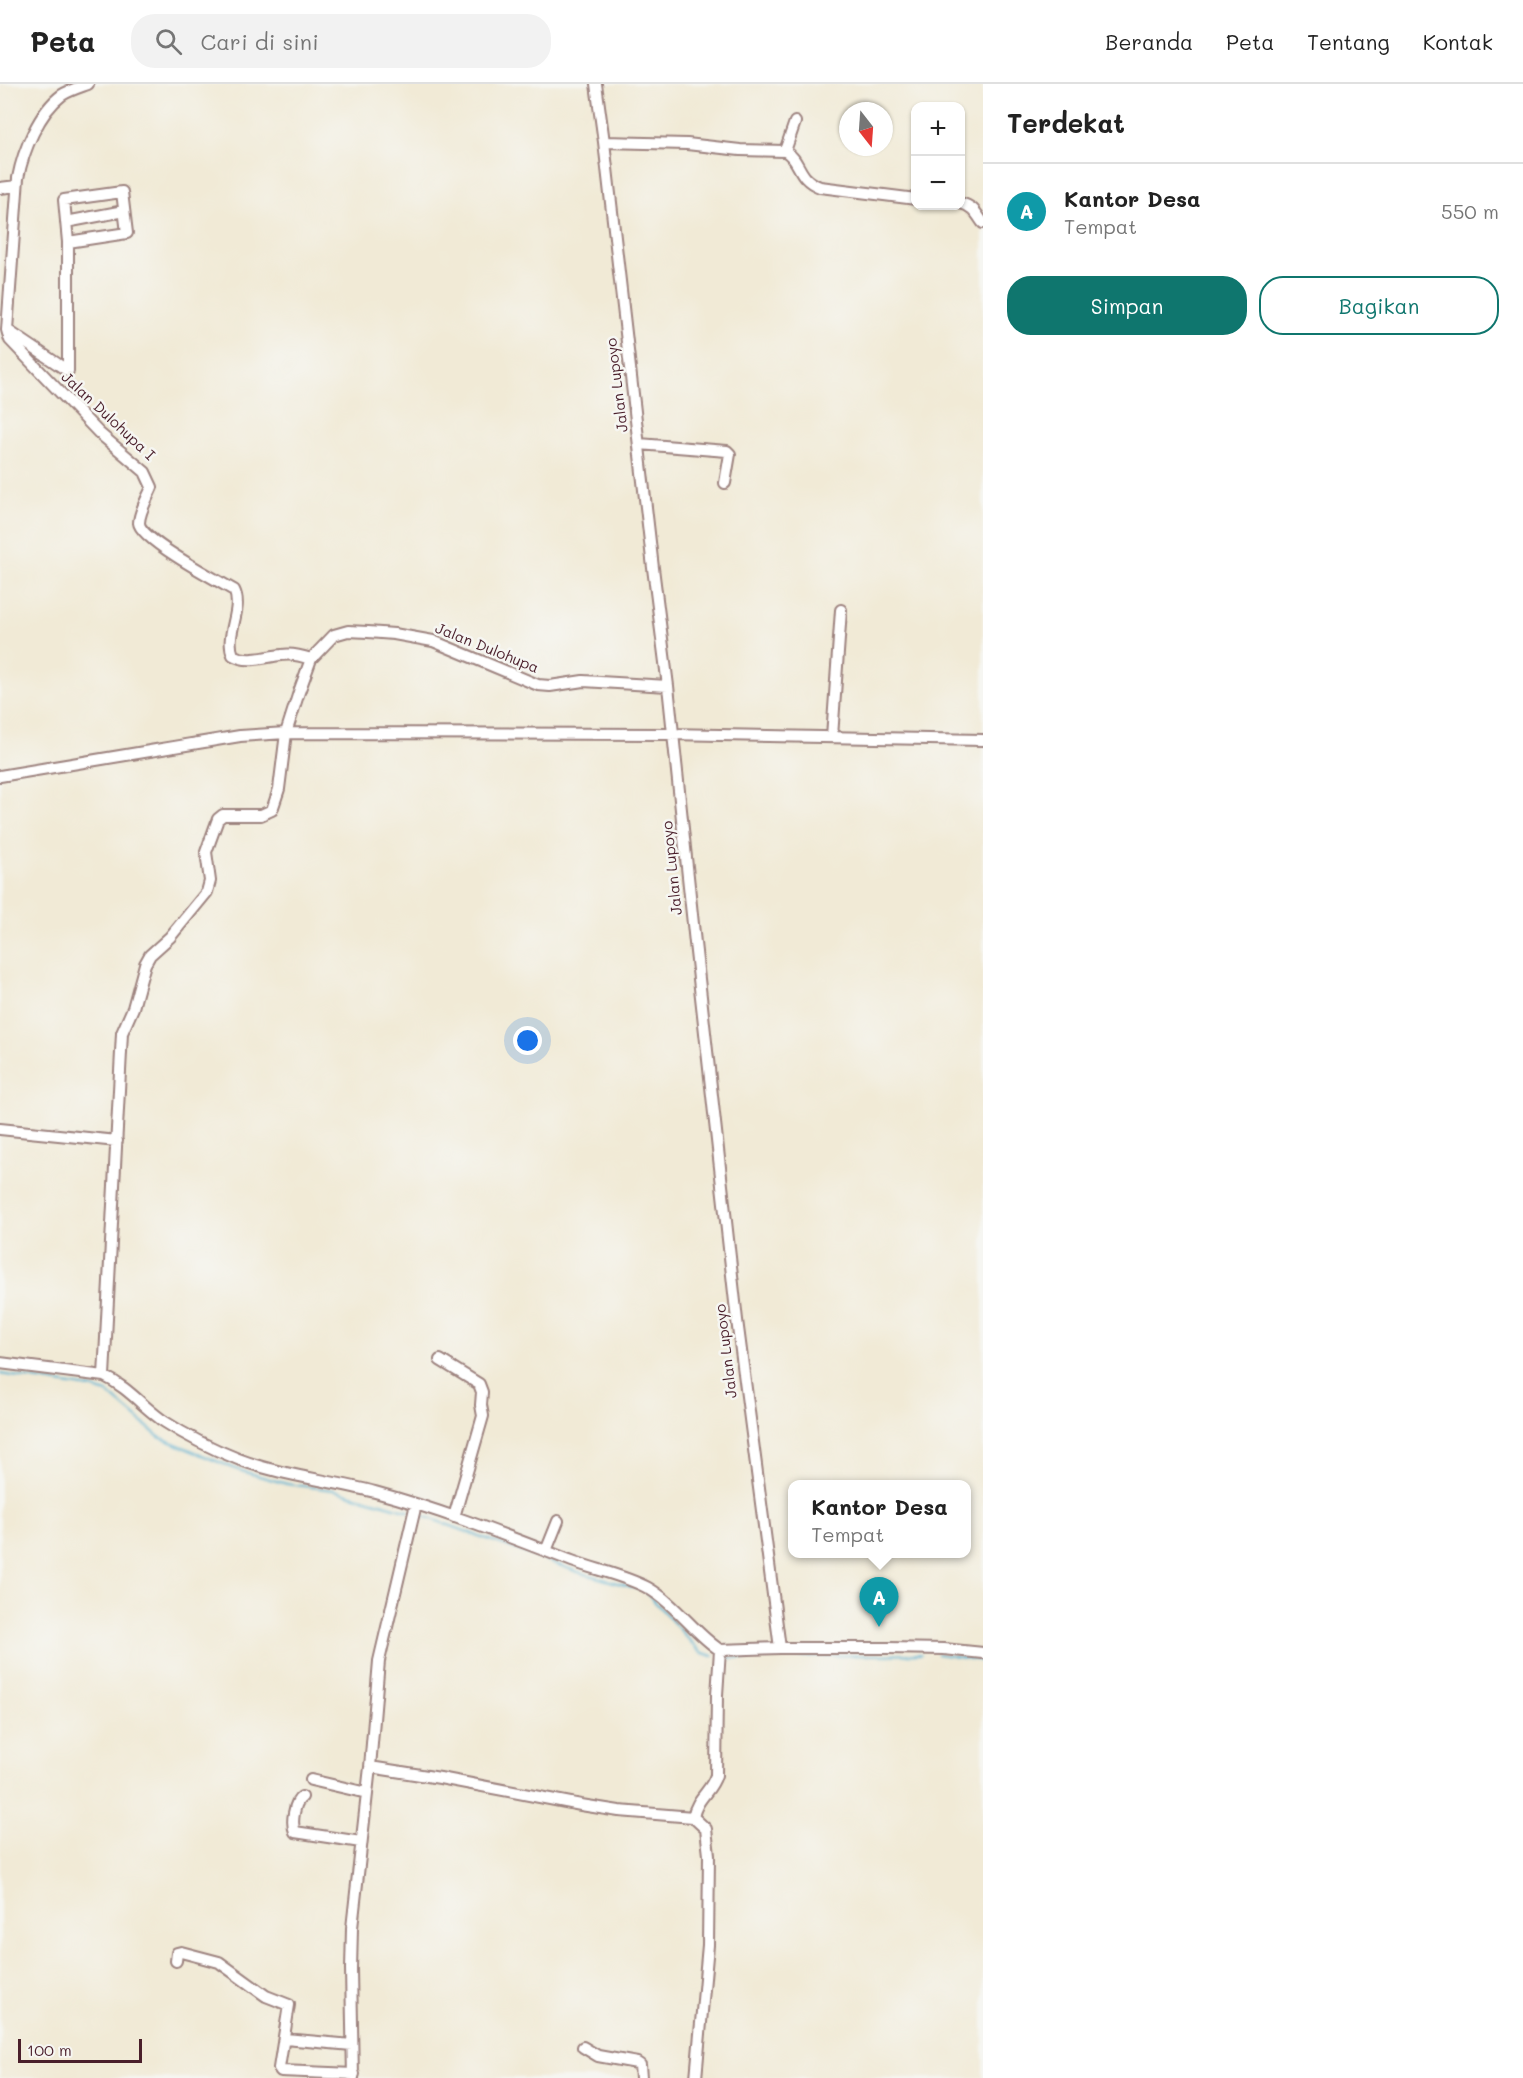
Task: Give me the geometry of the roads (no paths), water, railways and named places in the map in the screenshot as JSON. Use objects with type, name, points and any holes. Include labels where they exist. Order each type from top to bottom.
[{"type":"street","points":[[68,242],[127,233],[122,192],[64,200],[68,242],[68,371],[6,330],[17,186],[26,148],[46,112],[62,95],[88,84]]},
{"type":"street","name":"Jalan Lupoyo","points":[[596,84],[668,686],[668,734],[696,954],[774,1648]]},
{"type":"street","points":[[785,151],[795,122]]},
{"type":"street","points":[[604,142],[687,144],[740,150],[785,151],[791,155],[800,173],[810,183],[820,187],[911,198]]},
{"type":"street","points":[[0,188],[17,186]]},
{"type":"street","points":[[965,204],[974,209],[983,224]]},
{"type":"street","points":[[66,222],[124,211]]},
{"type":"street","name":"Jalan Dulohupa I","points":[[6,330],[10,340],[17,348],[99,433],[145,472],[153,485],[139,520],[142,531],[196,570],[234,590],[236,593],[231,640],[233,655],[240,659],[291,654],[311,658]]},
{"type":"street","points":[[639,444],[727,451],[729,454],[725,483]]},
{"type":"street","points":[[832,737],[841,610]]},
{"type":"street","name":"Jalan Dulohupa","points":[[117,1140],[122,1033],[138,993],[145,964],[150,955],[170,937],[207,892],[210,881],[206,852],[218,819],[223,815],[261,815],[272,810],[279,789],[286,733],[311,658],[334,635],[348,631],[368,632],[433,642],[538,686],[583,681],[668,686]]},
{"type":"street","points":[[0,776],[240,736],[286,733],[668,734],[983,740]]},
{"type":"street","points":[[0,1129],[117,1140],[104,1376]]},
{"type":"street","points":[[440,1360],[476,1382],[482,1392],[483,1416],[455,1513]]},
{"type":"street","points":[[0,1363],[104,1376],[116,1382],[164,1422],[237,1458],[261,1467],[342,1484],[415,1510],[455,1513],[506,1534],[548,1547],[658,1594],[720,1650],[944,1649],[983,1653]]},
{"type":"street","points":[[176,1961],[177,1953],[181,1952],[219,1962],[266,1996],[289,2005],[279,2068],[281,2072],[353,2076],[352,1928],[370,1767],[378,1661],[415,1510]]},
{"type":"street","points":[[548,1547],[558,1521]]},
{"type":"street","points":[[693,1817],[696,1804],[713,1784],[716,1775],[720,1650]]},
{"type":"street","points":[[370,1767],[581,1805],[629,1812],[693,1817],[706,1829],[708,1945],[696,2078]]},
{"type":"street","points":[[311,1780],[367,1793]]},
{"type":"street","points":[[302,1797],[297,1802],[293,1826],[295,1832],[362,1842]]},
{"type":"street","points":[[285,2038],[352,2045]]},
{"type":"street","points":[[583,2047],[598,2056],[637,2063],[640,2066],[641,2078]]},
{"type":"waterway","points":[[0,1374],[90,1388],[108,1393],[159,1437],[238,1470],[287,1484],[334,1490],[409,1511]]},
{"type":"waterway","points":[[418,1514],[578,1572],[639,1589]]},
{"type":"waterway","points":[[647,1593],[700,1652],[713,1656]]},
{"type":"waterway","points":[[725,1658],[921,1654]]},
{"type":"waterway","points":[[938,1654],[983,1661]]},
{"type":"place","name":"Kantor Desa","points":[[879,1627]]}]
